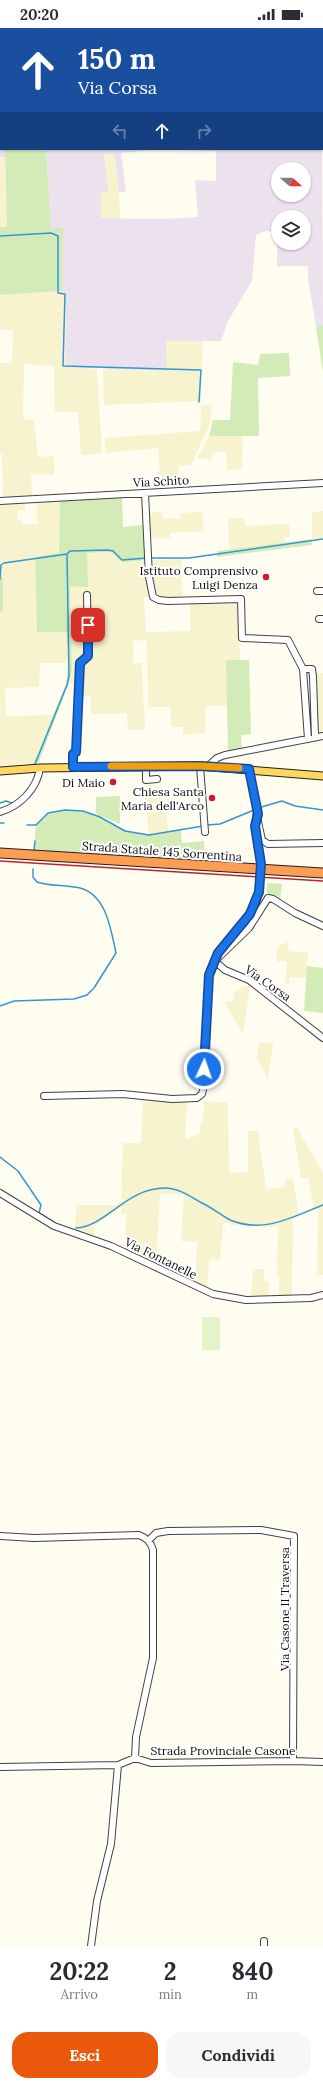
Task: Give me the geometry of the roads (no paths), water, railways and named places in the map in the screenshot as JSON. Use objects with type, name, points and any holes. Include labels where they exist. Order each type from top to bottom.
[{"type":"highway","name":"Strada Statale 145 Sorrentina","points":[[0,853],[323,873]]},
{"type":"main road","points":[[0,771],[73,767],[208,766],[323,776]]},
{"type":"street","name":"Via Schito","points":[[0,501],[323,483]]},
{"type":"street","points":[[145,493],[148,558],[153,597],[159,600],[168,601],[241,599],[242,638],[288,640],[303,669],[308,739]]},
{"type":"street","points":[[73,767],[73,754],[76,752],[80,662],[88,656],[87,595]]},
{"type":"street","points":[[303,669],[312,669],[316,737]]},
{"type":"street","points":[[208,766],[217,758],[225,755],[323,736]]},
{"type":"street","points":[[146,766],[146,780],[157,779]]},
{"type":"street","points":[[200,766],[205,832]]},
{"type":"street","points":[[0,812],[12,808],[33,789],[38,779],[40,768]]},
{"type":"street","points":[[249,769],[262,840],[268,844],[323,842]]},
{"type":"street","points":[[44,1096],[123,1094],[172,1099],[197,1098],[202,1094],[204,1085],[209,975],[218,953],[250,914],[256,902],[259,888],[261,864],[255,826],[257,811]]},
{"type":"street","points":[[216,960],[249,928],[268,898],[273,899],[295,913],[323,926]]},
{"type":"street","name":"Via Corsa","points":[[216,960],[222,968],[249,980],[323,1038]]},
{"type":"street","name":"Via Fontanelle","points":[[0,1193],[54,1226],[111,1246],[213,1294],[246,1300],[311,1298],[323,1294]]},
{"type":"street","name":"Via Casone II Traversa","points":[[149,1540],[156,1533],[175,1531],[261,1530],[294,1536],[293,1761]]},
{"type":"street","points":[[0,1536],[34,1538],[139,1535],[149,1540]]},
{"type":"street","name":"Strada Provinciale Casone","points":[[149,1540],[153,1550],[153,1658],[136,1737],[135,1758],[151,1763],[323,1762]]},
{"type":"street","points":[[0,1767],[118,1765],[135,1758]]},
{"type":"street","points":[[91,1946],[98,1901],[111,1844],[118,1765]]},
{"type":"waterway","points":[[0,236],[51,233],[58,236],[58,293],[65,294],[63,366],[201,370],[199,402]]},
{"type":"waterway","points":[[150,558],[189,558],[323,539]]},
{"type":"waterway","points":[[35,764],[67,685],[69,676],[67,554],[70,551],[108,550],[113,551],[122,560],[146,558]]},
{"type":"waterway","points":[[0,579],[1,565],[4,563],[67,554]]},
{"type":"waterway","points":[[0,803],[6,801],[12,803]]},
{"type":"waterway","points":[[258,808],[282,801],[295,806],[323,810]]},
{"type":"waterway","points":[[27,825],[36,825],[48,813],[65,810],[83,811],[100,817],[125,831],[149,835],[203,826]]},
{"type":"waterway","points":[[207,825],[220,824],[254,810]]},
{"type":"waterway","points":[[34,850],[35,841]]},
{"type":"waterway","points":[[0,1006],[14,1001],[74,999],[87,995],[94,988],[116,953],[110,925],[102,906],[96,898],[89,892],[80,888],[37,882],[33,877],[33,869]]},
{"type":"waterway","points":[[0,1157],[18,1171],[41,1205],[39,1213],[52,1221]]},
{"type":"waterway","points":[[76,1228],[87,1226],[98,1221],[139,1194],[165,1188],[170,1188],[185,1193],[230,1220],[242,1224],[266,1225],[289,1219],[323,1205]]},
{"type":"railway","points":[[0,861],[323,881]]},
{"type":"place","name":"Istituto Comprensivo Luigi Denza","points":[[266,577]]},
{"type":"place","name":"Di Maio","points":[[113,782]]},
{"type":"place","name":"Chiesa Santa Maria dell'Arco","points":[[212,798]]}]
